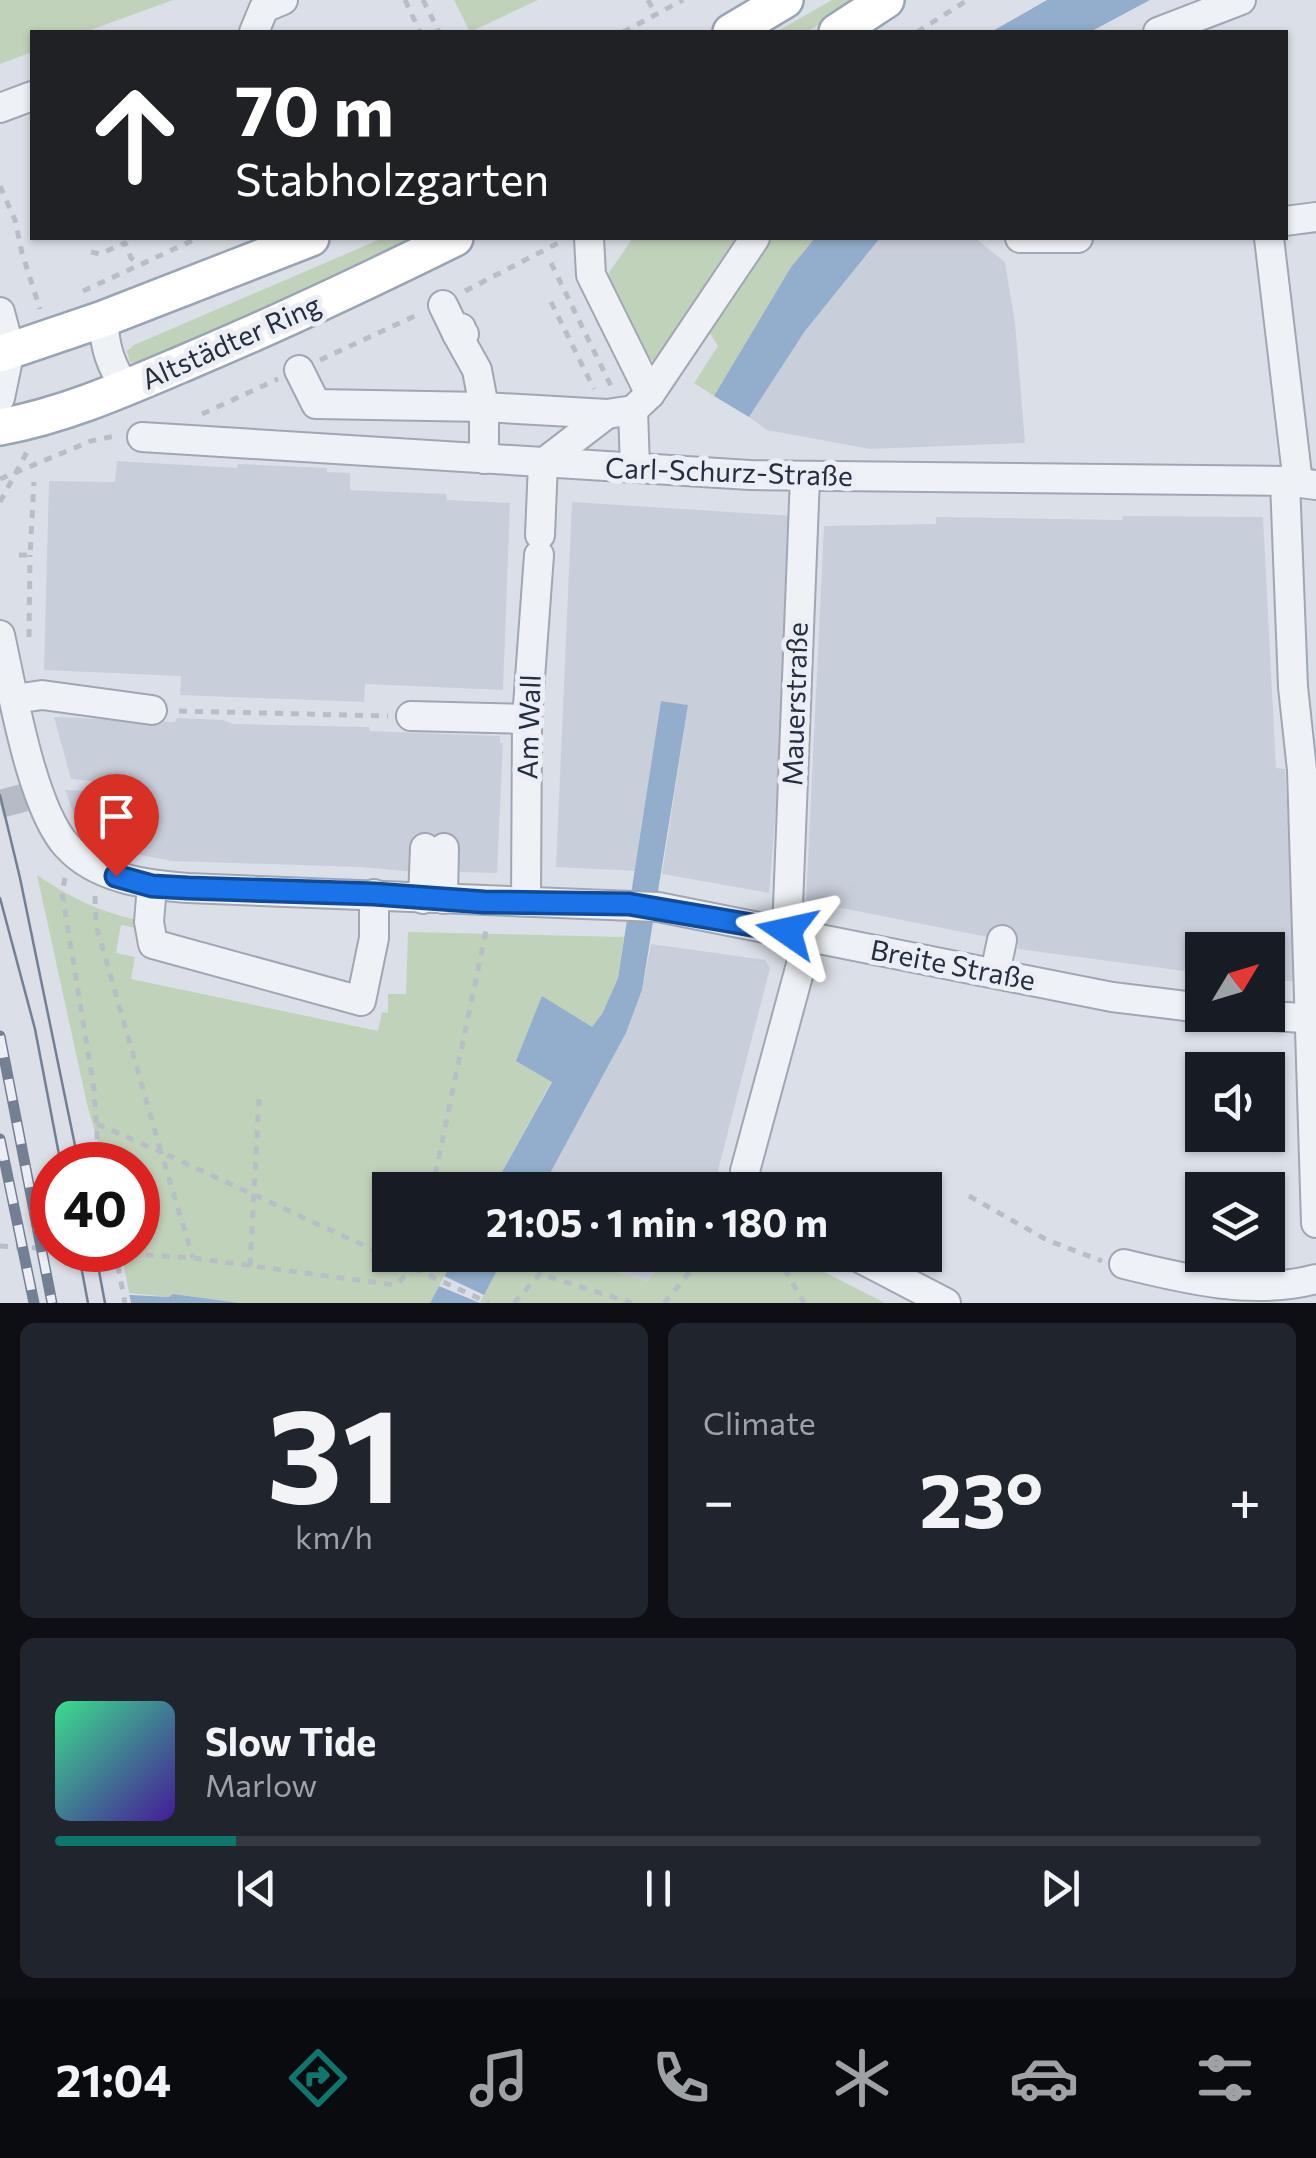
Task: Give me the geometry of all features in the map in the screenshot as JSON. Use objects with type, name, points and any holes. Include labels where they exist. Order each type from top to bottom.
[{"type":"main road","points":[[734,30],[786,0]]},
{"type":"main road","points":[[840,30],[886,0]]},
{"type":"main road","points":[[5,352],[92,306],[305,240]]},
{"type":"main road","name":"Altstädter Ring","points":[[0,427],[40,419],[126,388],[266,328],[451,240]]},
{"type":"street","points":[[255,30],[264,8],[282,0]]},
{"type":"street","points":[[1163,30],[1241,0]]},
{"type":"street","points":[[0,108],[30,97]]},
{"type":"street","points":[[1288,221],[1316,216]]},
{"type":"street","points":[[589,240],[591,276],[626,402],[635,468]]},
{"type":"street","points":[[543,463],[626,402],[753,240]]},
{"type":"street","points":[[1269,240],[1300,483],[1302,770],[1316,1223]]},
{"type":"street","points":[[450,300],[477,370],[484,407],[484,459]]},
{"type":"street","points":[[92,306],[111,367],[126,388]]},
{"type":"street","points":[[0,312],[5,352],[0,398]]},
{"type":"street","points":[[299,370],[316,404],[484,407],[626,402]]},
{"type":"street","name":"Carl-Schurz-Straße","points":[[142,437],[805,477],[1300,483]]},
{"type":"street","name":"Am Wall","points":[[526,900],[528,718],[543,463]]},
{"type":"street","name":"Mauerstraße","points":[[746,1172],[798,933],[795,702],[805,477]]},
{"type":"street","points":[[0,635],[38,794],[65,844],[99,869]]},
{"type":"street","points":[[14,699],[42,695],[152,710]]},
{"type":"street","points":[[424,723],[528,718]]},
{"type":"street","points":[[433,899],[435,848]]},
{"type":"street","name":"Breite Straße","points":[[99,869],[152,886],[658,907],[1112,997],[1185,1006]]},
{"type":"street","points":[[152,886],[149,922],[153,944],[361,1000],[374,938],[374,894]]},
{"type":"street","points":[[995,973],[1002,940]]},
{"type":"street","points":[[1285,1017],[1312,1019]]},
{"type":"street","points":[[1124,1264],[1217,1283],[1289,1287],[1316,1279]]},
{"type":"street","points":[[887,1272],[946,1303]]},
{"type":"path","points":[[405,0],[419,30]]},
{"type":"path","points":[[423,0],[438,30]]},
{"type":"path","points":[[648,0],[656,15]]},
{"type":"path","points":[[627,30],[683,0]]},
{"type":"path","points":[[920,30],[968,0]]},
{"type":"path","points":[[0,186],[16,220],[40,310]]},
{"type":"path","points":[[92,306],[138,264],[193,240]]},
{"type":"path","points":[[450,300],[565,240]]},
{"type":"path","points":[[92,252],[97,257],[125,243],[138,264]]},
{"type":"path","points":[[551,263],[626,402]]},
{"type":"path","points":[[551,302],[626,402]]},
{"type":"path","points":[[0,479],[99,439]]},
{"type":"path","points":[[0,502],[18,472]]},
{"type":"path","points":[[29,637],[34,482]]},
{"type":"path","points":[[19,554],[30,555]]},
{"type":"path","points":[[152,710],[424,723]]},
{"type":"path","points":[[99,869],[94,900],[96,926],[193,1258]]},
{"type":"path","points":[[65,878],[62,892],[94,1089],[98,1142]]},
{"type":"path","points":[[436,1172],[486,931]]},
{"type":"path","points":[[250,1266],[259,1100]]},
{"type":"path","points":[[97,1124],[372,1248]]},
{"type":"path","points":[[969,1196],[1091,1260],[1124,1264]]},
{"type":"path","points":[[0,1246],[30,1248]]},
{"type":"path","points":[[160,1256],[395,1285],[411,1272]]},
{"type":"path","points":[[119,1272],[125,1303]]},
{"type":"path","points":[[424,1272],[489,1303]]},
{"type":"path","points":[[664,1303],[690,1272]]},
{"type":"path","points":[[786,1272],[804,1303]]},
{"type":"path","points":[[514,1303],[540,1274],[632,1303]]},
{"type":"shaded area","points":[[878,240],[978,240],[1005,262],[1015,322],[1025,443],[870,449],[767,430],[749,417],[805,331]]},
{"type":"shaded area","points":[[117,461],[327,468],[327,472],[350,473],[350,490],[446,494],[447,500],[510,503],[503,690],[365,684],[364,702],[180,695],[181,676],[44,670],[49,481],[115,482]]},
{"type":"shaded area","points":[[572,502],[793,516],[787,679],[769,893],[662,874],[688,705],[661,701],[636,871],[556,867]]},
{"type":"shaded area","points":[[1123,516],[1263,517],[1276,768],[1285,769],[1298,982],[1285,981],[1285,932],[1185,932],[1185,971],[1018,949],[1018,943],[806,901],[824,526],[936,524],[936,517],[1122,520]]},
{"type":"shaded area","points":[[54,717],[223,720],[233,724],[369,727],[370,731],[500,736],[503,743],[497,873],[457,872],[457,876],[361,867],[172,861],[136,854],[102,839],[77,822],[65,790],[92,791],[92,781],[71,779]]},
{"type":"shaded area","points":[[651,944],[765,960],[770,968],[718,1172],[551,1172],[626,1033],[642,990]]},
{"type":"shaded area","points":[[618,1272],[655,1272],[647,1281]]},
{"type":"green space","points":[[0,0],[173,0],[90,30],[30,30],[30,53],[0,64]]},
{"type":"green space","points":[[454,0],[538,0],[474,30],[469,30]]},
{"type":"green space","points":[[832,0],[861,0],[809,30],[780,30]]},
{"type":"green space","points":[[378,240],[407,240],[142,364],[130,362],[127,351]]},
{"type":"green space","points":[[632,240],[737,240],[655,362],[642,354],[608,274]]},
{"type":"green space","points":[[770,240],[813,240],[791,267],[714,396],[694,383],[718,346],[708,330]]},
{"type":"green space","points":[[37,875],[88,904],[144,921],[141,929],[121,925],[116,953],[135,957],[131,979],[378,1031],[382,1012],[388,1013],[388,994],[406,994],[408,932],[624,937],[618,978],[602,1014],[550,1084],[502,1172],[372,1172],[372,1272],[447,1272],[430,1303],[240,1303],[129,1293],[125,1272],[160,1272],[160,1142],[98,1142]]},
{"type":"green space","points":[[496,1272],[618,1272],[647,1281],[655,1272],[824,1272],[885,1303],[480,1303]]},
{"type":"water","points":[[1047,0],[1150,0],[1094,30],[994,30]]},
{"type":"water","points":[[813,240],[878,240],[805,331],[749,417],[714,396],[791,267]]},
{"type":"water","points":[[661,701],[688,705],[642,990],[626,1033],[551,1172],[502,1172],[552,1082],[516,1061],[542,996],[592,1027],[618,978]]},
{"type":"water","points":[[447,1272],[496,1272],[480,1303],[430,1303]]},
{"type":"water","points":[[0,1288],[169,1297],[173,1294],[240,1303],[0,1303]]},
{"type":"pier","points":[[444,1276],[484,1295],[480,1303],[439,1286]]},
{"type":"pier","points":[[0,1283],[128,1288],[131,1303],[0,1303]]},
{"type":"tunnel","points":[[0,804],[38,794]]},
{"type":"tram line","points":[[0,795],[74,1142]]},
{"type":"tram line","points":[[0,898],[35,1029],[57,1142]]},
{"type":"tram line","points":[[82,1272],[88,1303]]},
{"type":"tram line","points":[[99,1272],[105,1303]]},
{"type":"railway","points":[[0,1036],[52,1303]]},
{"type":"railway","points":[[0,1139],[34,1303]]},
{"type":"route","points":[[116,876],[152,886],[188,888],[484,902],[629,904],[787,931]]}]
